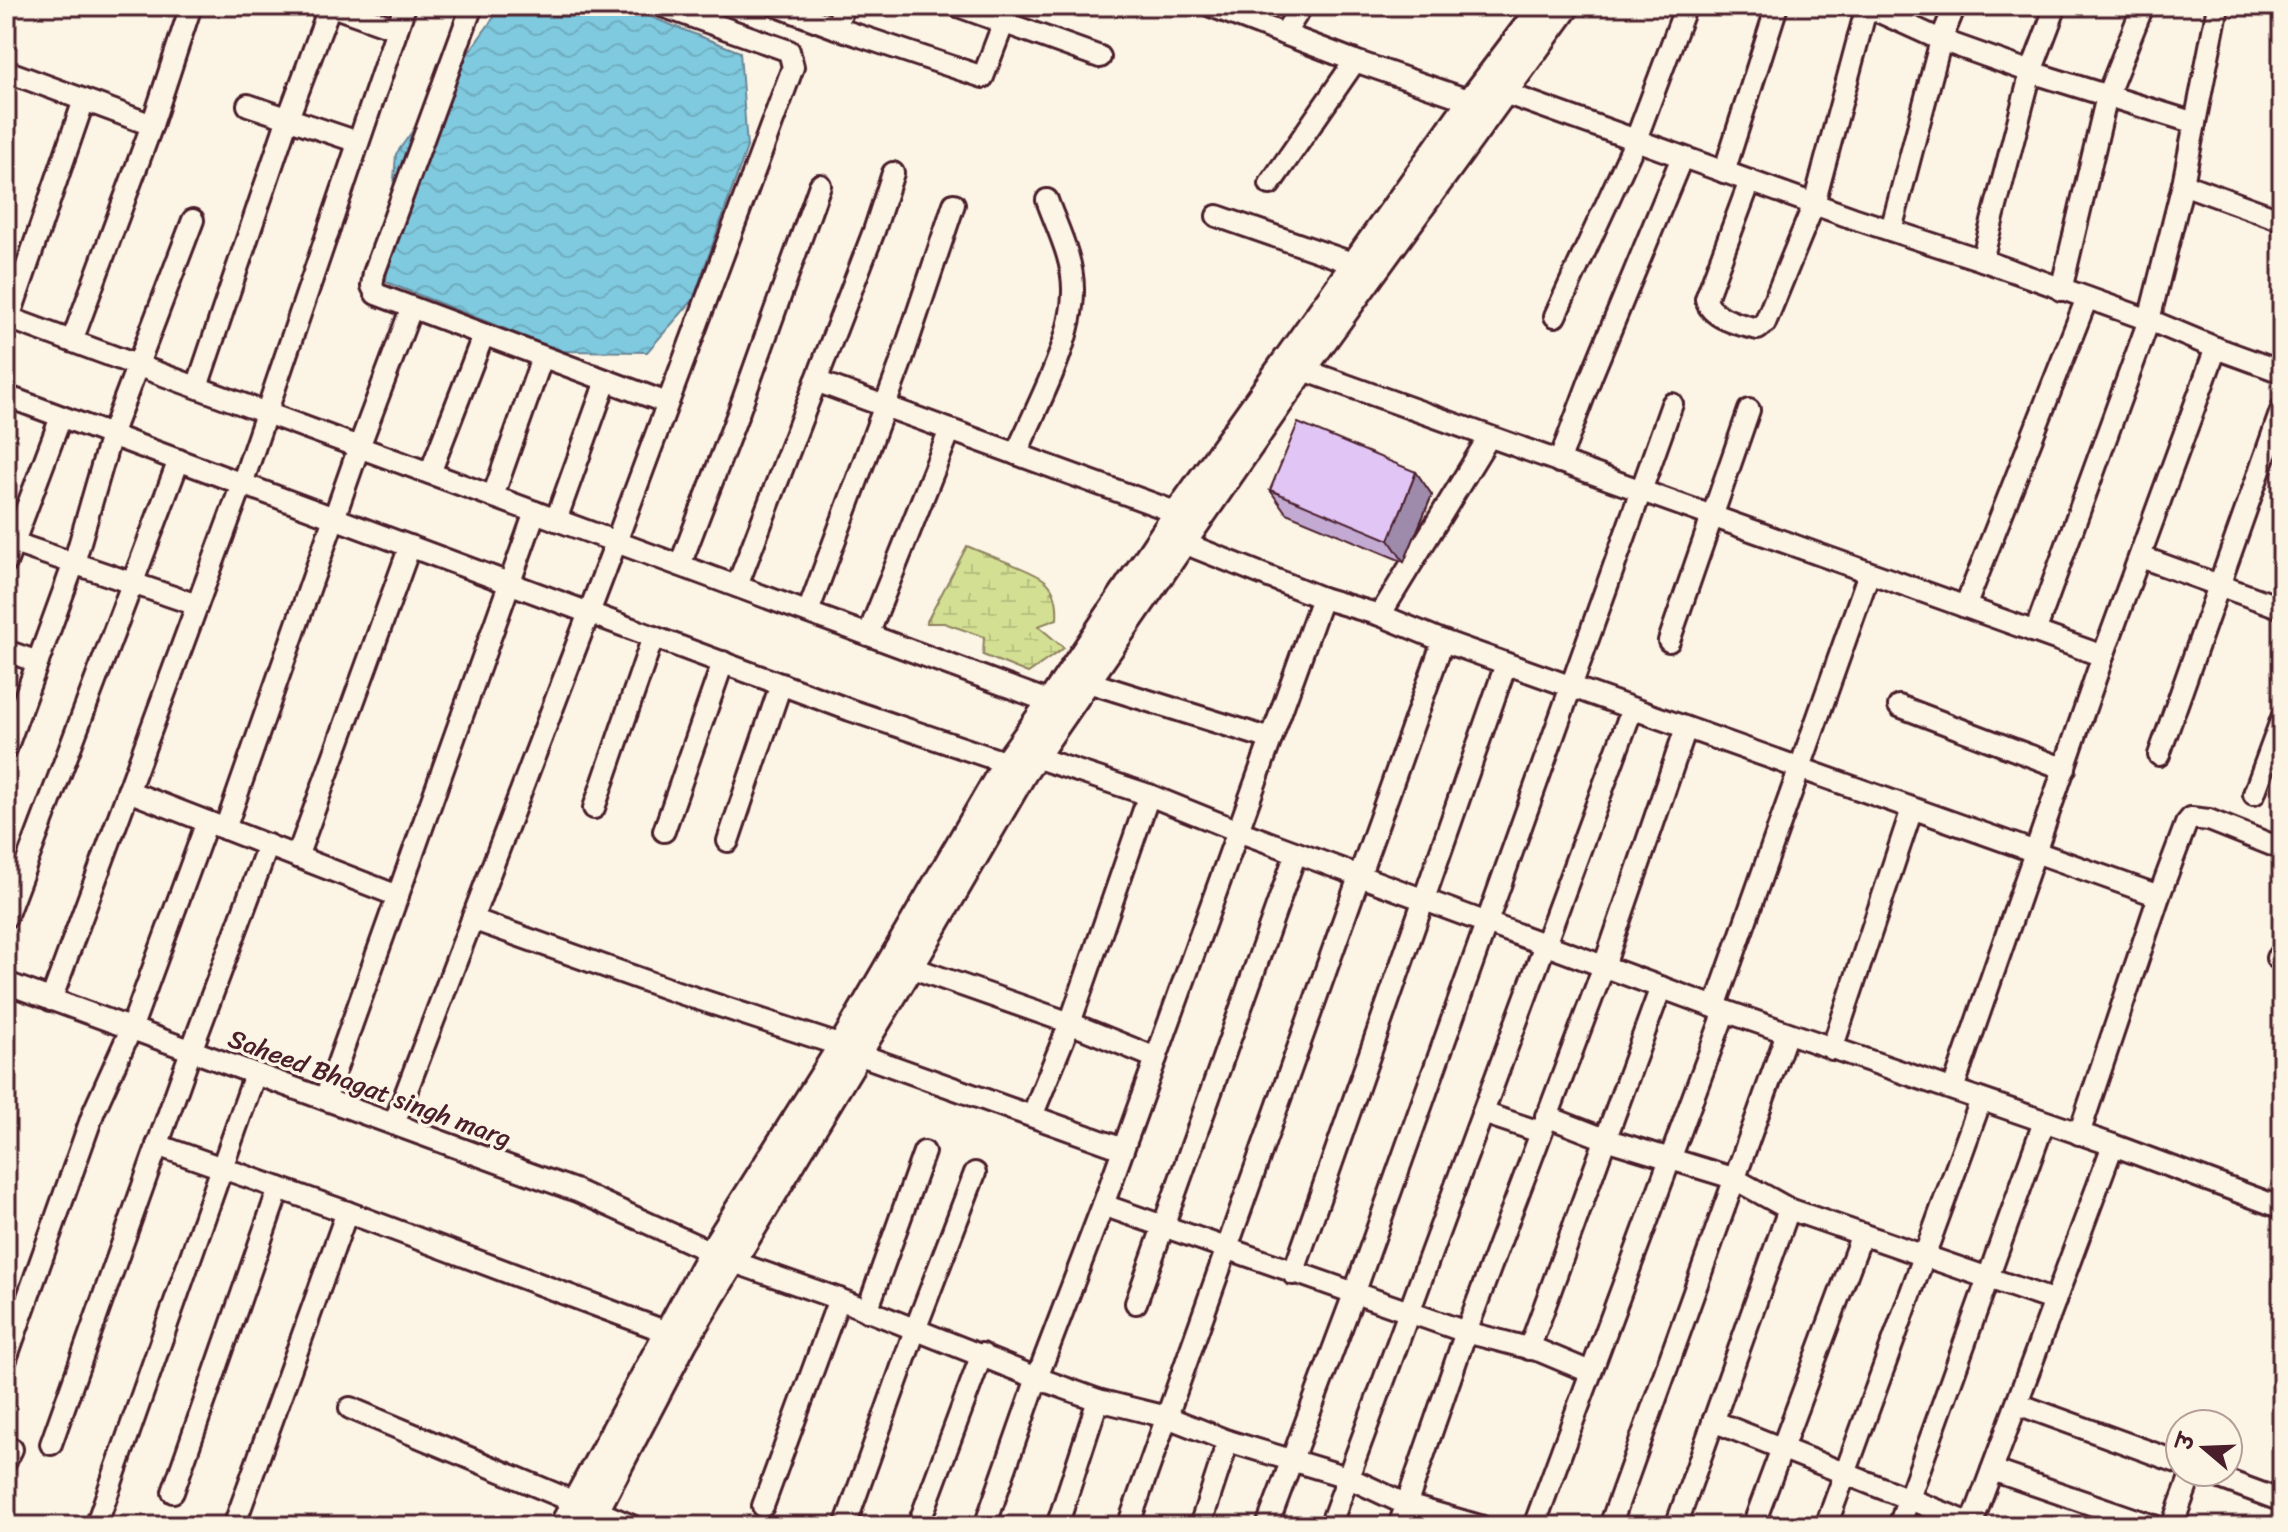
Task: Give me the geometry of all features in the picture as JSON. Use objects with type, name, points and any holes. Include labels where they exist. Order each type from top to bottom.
[{"type":"main road","points":[[586,1513],[667,1332],[722,1257],[850,1050],[1007,763],[1060,706],[1088,682],[1293,367],[1355,264],[1543,6]]},
{"type":"main road","points":[[850,1050],[910,967],[1035,757],[1060,706],[1178,513],[1293,367],[1566,6]]},
{"type":"main road","points":[[563,1526],[586,1513],[684,1341],[722,1257]]},
{"type":"street","points":[[72,341],[152,125],[191,6]]},
{"type":"street","points":[[197,387],[288,118],[331,6],[397,29]]},
{"type":"street","points":[[51,1000],[242,484],[405,6]]},
{"type":"street","points":[[472,6],[374,273],[372,286],[376,294],[411,309],[667,403]]},
{"type":"street","points":[[394,1124],[793,67],[789,51],[662,6]]},
{"type":"street","points":[[777,6],[983,77],[1007,14]]},
{"type":"street","points":[[836,28],[844,6]]},
{"type":"street","points":[[958,6],[1007,14],[1100,57]]},
{"type":"street","points":[[1211,6],[1471,101]]},
{"type":"street","points":[[1284,34],[1302,6]]},
{"type":"street","points":[[1555,316],[1634,140],[1686,6]]},
{"type":"street","points":[[1724,172],[1777,6]]},
{"type":"street","points":[[1750,181],[1706,299],[1709,309],[1740,325],[1758,329],[1765,323],[1814,204],[1866,6],[1941,40],[2031,72],[2195,123]]},
{"type":"street","points":[[1891,230],[1941,40],[1955,6]]},
{"type":"street","points":[[1982,260],[2031,72],[2056,6]]},
{"type":"street","points":[[2061,290],[2107,96],[2143,6]]},
{"type":"street","points":[[2035,632],[2149,320],[2183,184],[2218,6]]},
{"type":"street","points":[[1270,184],[1355,61]]},
{"type":"street","points":[[6,71],[152,125]]},
{"type":"street","points":[[1502,92],[1814,204],[1982,260],[2282,372]]},
{"type":"street","points":[[84,100],[7,317],[1060,706]]},
{"type":"street","points":[[248,105],[358,142]]},
{"type":"street","points":[[1559,462],[1682,157]]},
{"type":"street","points":[[737,586],[874,231],[893,173]]},
{"type":"street","points":[[2183,184],[2282,220]]},
{"type":"street","points":[[680,565],[820,185]]},
{"type":"street","points":[[1016,454],[1055,366],[1069,317],[1073,289],[1067,253],[1047,200]]},
{"type":"street","points":[[808,612],[885,406],[954,204]]},
{"type":"street","points":[[1217,216],[1355,264]]},
{"type":"street","points":[[6,749],[74,563],[111,435],[193,220]]},
{"type":"street","points":[[1965,607],[2087,298]]},
{"type":"street","points":[[6,1359],[94,1111],[216,825],[411,309]]},
{"type":"street","points":[[430,473],[483,336]]},
{"type":"street","points":[[1953,1089],[2103,656],[2216,348]]},
{"type":"street","points":[[493,496],[542,358]]},
{"type":"street","points":[[1293,367],[2103,656]]},
{"type":"street","points":[[556,520],[606,381]]},
{"type":"street","points":[[816,381],[1178,513]]},
{"type":"street","points":[[6,396],[781,684],[1007,763]]},
{"type":"street","points":[[1267,1526],[1354,1294],[1672,404]]},
{"type":"street","points":[[2159,755],[2282,408]]},
{"type":"street","points":[[1669,641],[1749,410]]},
{"type":"street","points":[[6,563],[61,417]]},
{"type":"street","points":[[868,635],[950,430]]},
{"type":"street","points":[[1380,615],[1489,437]]},
{"type":"street","points":[[6,917],[179,460]]},
{"type":"street","points":[[325,1099],[535,512]]},
{"type":"street","points":[[1181,542],[1322,598],[1380,615],[1506,664],[2159,896]]},
{"type":"street","points":[[14,543],[197,605]]},
{"type":"street","points":[[297,857],[410,546]]},
{"type":"street","points":[[2141,557],[2282,608]]},
{"type":"street","points":[[1534,1526],[1669,1158],[1797,768],[1869,573]]},
{"type":"street","points":[[985,1526],[1322,598]]},
{"type":"street","points":[[594,808],[653,637]]},
{"type":"street","points":[[1128,1526],[1443,641]]},
{"type":"street","points":[[6,651],[38,662]]},
{"type":"street","points":[[664,831],[723,662]]},
{"type":"street","points":[[1293,1274],[1506,664]]},
{"type":"street","points":[[1088,682],[1271,739]]},
{"type":"street","points":[[728,841],[781,684]]},
{"type":"street","points":[[1899,706],[2065,769]]},
{"type":"street","points":[[1330,1526],[1632,709]]},
{"type":"street","points":[[2254,794],[2282,718]]},
{"type":"street","points":[[1399,1526],[1466,1332],[1604,966],[1686,728]]},
{"type":"street","points":[[1035,757],[1149,795],[1296,853],[1720,1009],[2113,1145],[2282,1208]]},
{"type":"street","points":[[128,791],[398,896]]},
{"type":"street","points":[[1032,1116],[1070,1023],[1149,795]]},
{"type":"street","points":[[1832,1049],[1912,809]]},
{"type":"street","points":[[2079,1134],[2186,824],[2191,818],[2209,820],[2282,849]]},
{"type":"street","points":[[51,1444],[268,845]]},
{"type":"street","points":[[1136,1303],[1296,853]]},
{"type":"street","points":[[472,919],[850,1050],[1123,1149]]},
{"type":"street","points":[[910,967],[1070,1023],[1156,1058]]},
{"type":"street","name":"Saheed Bhagat singh marg","points":[[6,983],[577,1191],[722,1257],[839,1299],[1037,1378],[1347,1477],[1407,1505],[1471,1524]]},
{"type":"street","points":[[1529,1349],[1661,987]]},
{"type":"street","points":[[1610,1526],[1787,1033]]},
{"type":"street","points":[[96,1526],[255,1074]]},
{"type":"street","points":[[1826,1526],[1981,1100]]},
{"type":"street","points":[[1483,1113],[1605,1139],[1733,1178],[1789,1209],[2055,1301]]},
{"type":"street","points":[[1899,1526],[2044,1122]]},
{"type":"street","points":[[157,1145],[347,1212],[667,1332]]},
{"type":"street","points":[[1713,1421],[1972,1525],[2113,1145]]},
{"type":"street","points":[[867,1311],[924,1152]]},
{"type":"street","points":[[845,1526],[975,1173]]},
{"type":"street","points":[[173,1492],[279,1188]]},
{"type":"street","points":[[1103,1205],[1409,1314],[1529,1349],[1590,1372]]},
{"type":"street","points":[[1676,1526],[1789,1209]]},
{"type":"street","points":[[234,1526],[347,1212]]},
{"type":"street","points":[[1753,1526],[1862,1234]]},
{"type":"street","points":[[763,1506],[839,1299]]},
{"type":"street","points":[[918,1526],[982,1354]]},
{"type":"street","points":[[1057,1526],[1098,1400]]},
{"type":"street","points":[[2018,1404],[2164,1457]]},
{"type":"street","points":[[350,1408],[586,1513],[632,1526]]},
{"type":"street","points":[[1200,1526],[1228,1441]]},
{"type":"street","points":[[1992,1470],[2154,1526]]},
{"type":"street","points":[[2244,1487],[2282,1501]]},
{"type":"street","points":[[2172,1526],[2186,1488]]},
{"type":"green space","points":[[967,546],[1035,575],[1047,583],[1053,592],[1057,619],[1038,626],[1064,648],[1028,673],[983,655],[984,637],[944,623],[926,623]]},
{"type":"water","points":[[502,6],[623,6],[740,52],[747,147],[693,300],[647,352],[561,351],[386,282],[396,154]]},
{"type":"building","points":[[1298,423],[1416,472],[1389,540],[1270,490]]}]
